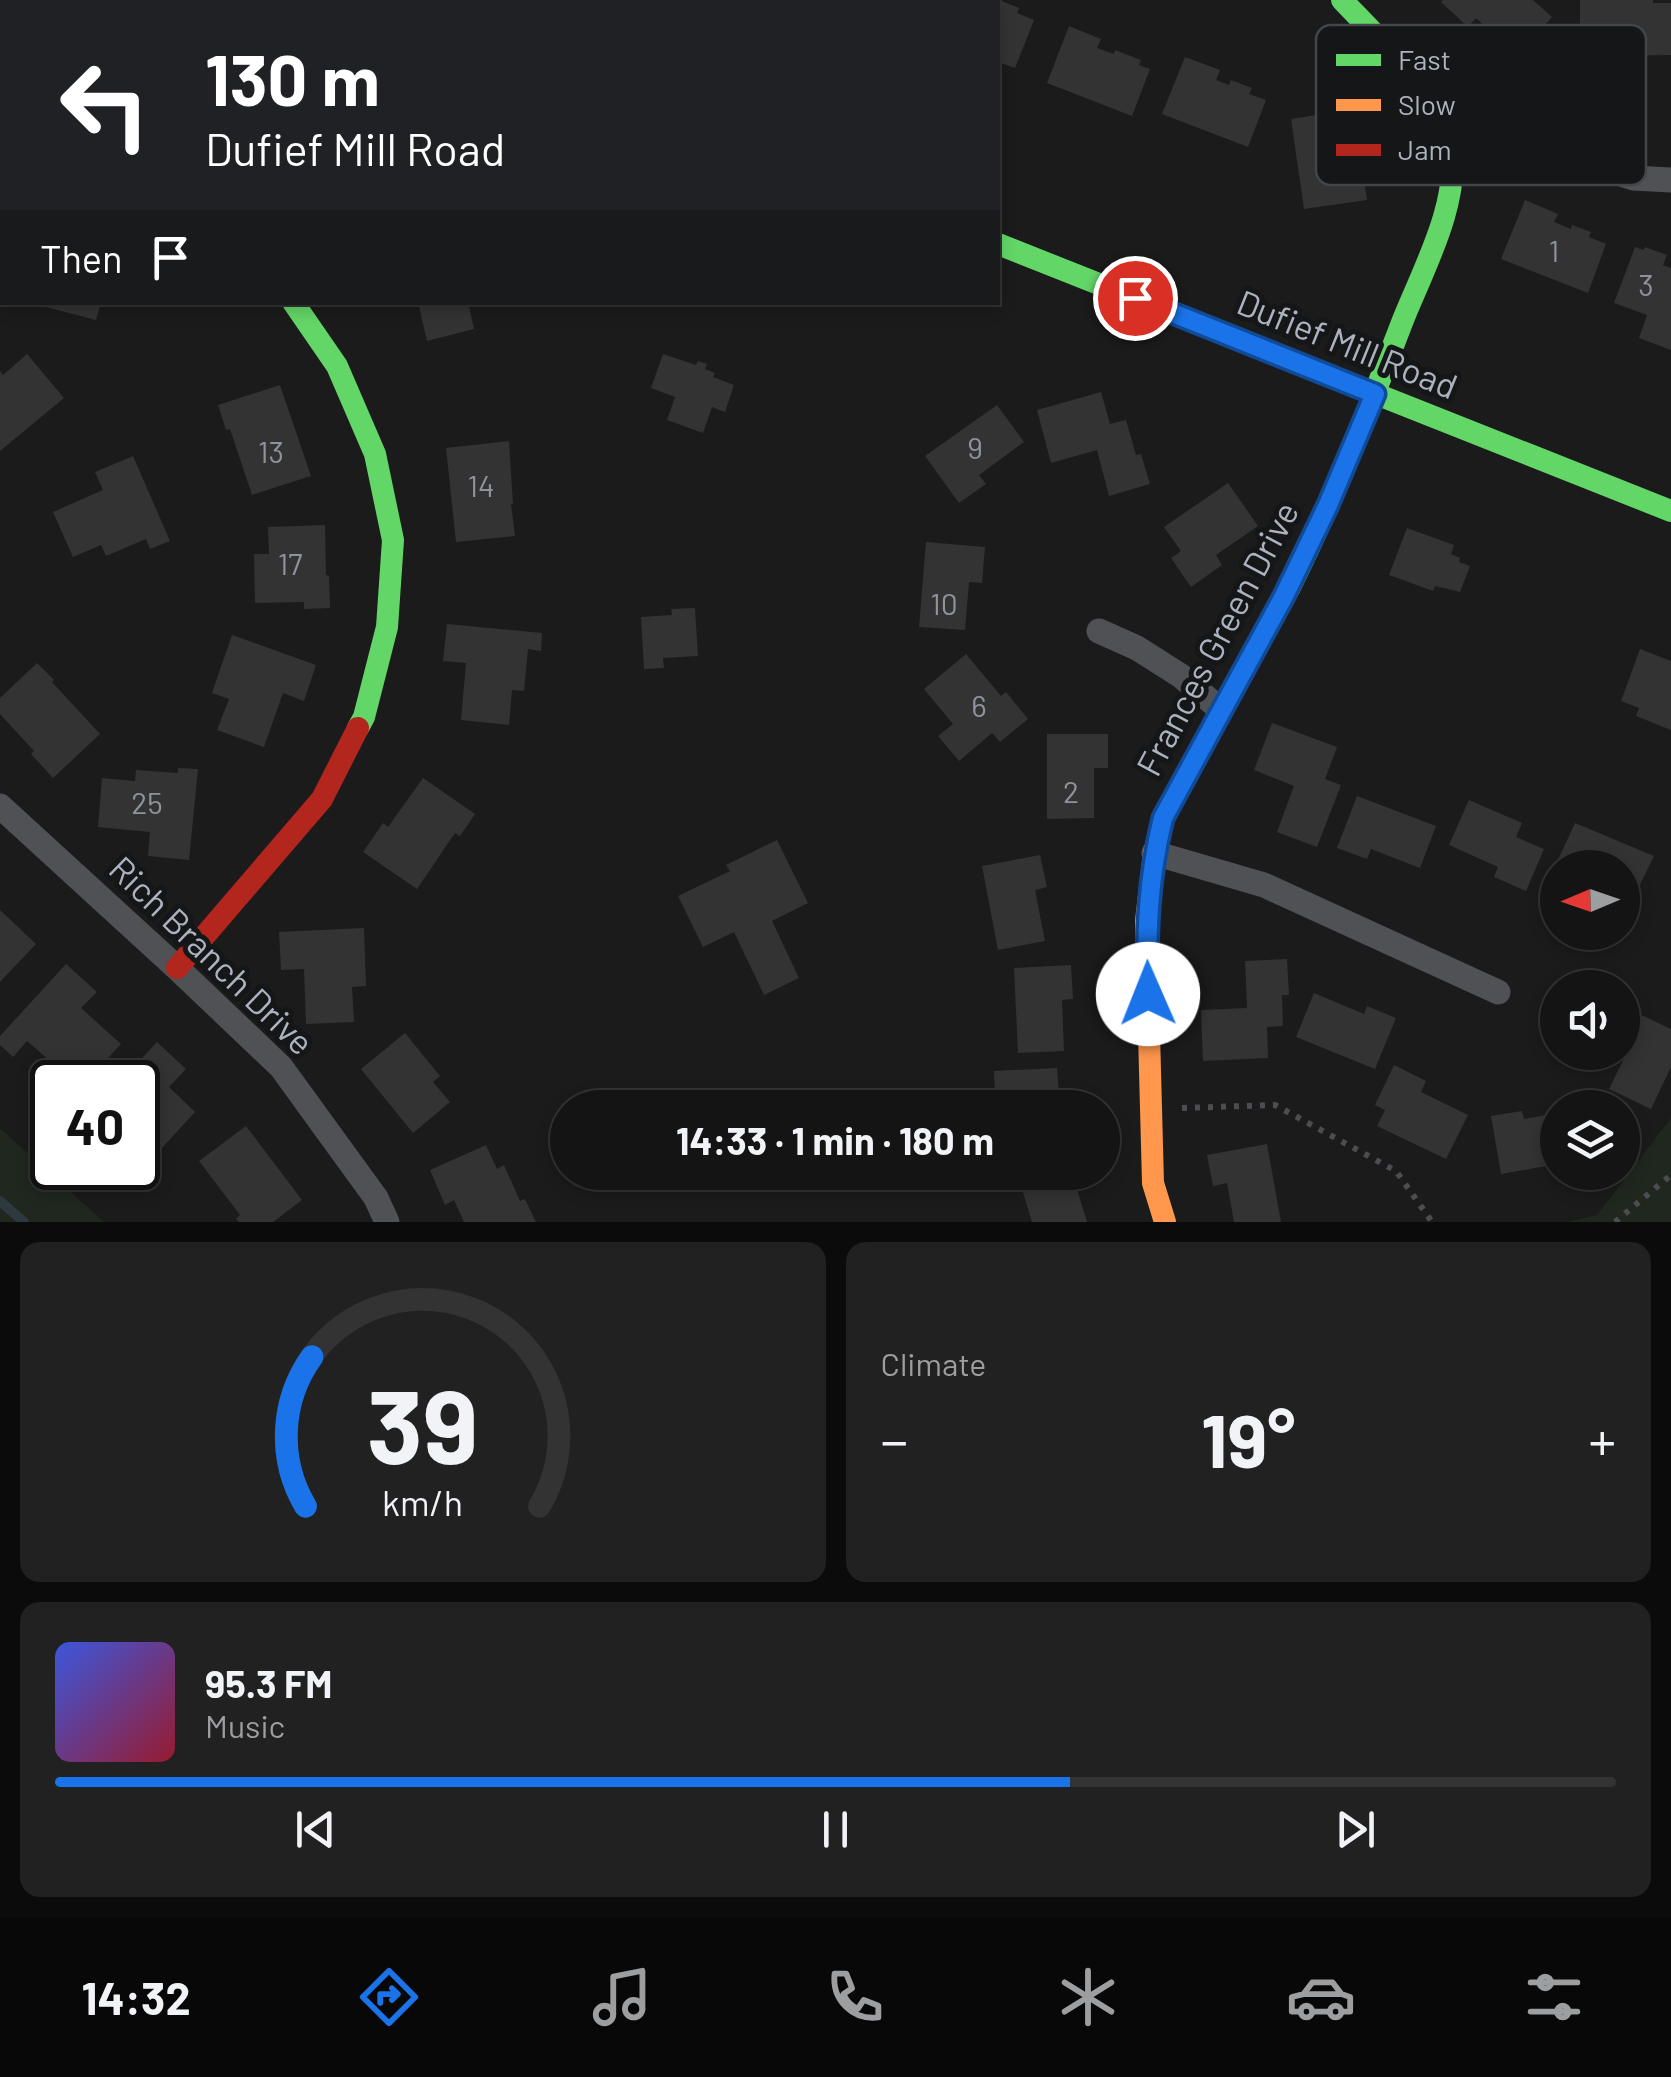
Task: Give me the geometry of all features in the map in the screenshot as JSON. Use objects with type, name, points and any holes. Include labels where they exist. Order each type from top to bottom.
[{"type":"street","points":[[1342,0],[1365,25]]},
{"type":"street","points":[[1646,179],[1671,180]]},
{"type":"street","name":"Frances Green Drive","points":[[1165,1222],[1154,1183],[1146,921],[1154,853],[1163,818],[1284,596],[1328,505],[1443,216],[1449,185]]},
{"type":"street","name":"Dufief Mill Road","points":[[1000,245],[1671,511]]},
{"type":"street","points":[[177,968],[322,799],[364,718],[387,627],[393,540],[375,454],[337,366],[295,305]]},
{"type":"street","points":[[1099,631],[1138,648],[1181,676],[1221,710]]},
{"type":"street","name":"Rich Branch Drive","points":[[0,806],[281,1066],[376,1198],[387,1222]]},
{"type":"street","points":[[1154,853],[1264,885],[1498,992]]},
{"type":"path","points":[[1150,1109],[1275,1105],[1396,1171],[1432,1222]]},
{"type":"path","points":[[1615,1222],[1671,1175]]},
{"type":"shaded area","points":[[1671,1118],[1671,1222],[1567,1222],[1597,1215],[1616,1190],[1640,1190],[1640,1159]]},
{"type":"shaded area","points":[[0,1128],[30,1155],[30,1190],[69,1190],[104,1222],[0,1222]]},
{"type":"building","points":[[1000,0],[1034,20],[1015,68],[1000,63]]},
{"type":"building","points":[[1533,0],[1552,17],[1545,25],[1484,25],[1476,18],[1466,25],[1441,2]]},
{"type":"building","points":[[1580,0],[1671,3],[1671,55],[1646,55],[1646,25],[1580,25]]},
{"type":"building","points":[[1069,26],[1101,39],[1097,48],[1141,60],[1139,65],[1150,69],[1132,116],[1047,83]]},
{"type":"building","points":[[1185,57],[1220,70],[1216,80],[1229,85],[1231,80],[1252,88],[1249,94],[1266,100],[1248,147],[1162,114]]},
{"type":"building","points":[[1316,115],[1316,185],[1365,185],[1367,200],[1304,209],[1291,119]]},
{"type":"building","points":[[1525,200],[1558,214],[1554,222],[1591,232],[1589,237],[1606,244],[1588,293],[1501,259]]},
{"type":"building","points":[[1635,247],[1667,255],[1663,265],[1671,268],[1671,350],[1639,338],[1647,315],[1614,303]]},
{"type":"building","points":[[46,305],[100,305],[96,320]]},
{"type":"building","points":[[419,305],[469,305],[474,329],[427,341]]},
{"type":"building","points":[[27,354],[64,398],[0,451],[0,371],[3,375]]},
{"type":"building","points":[[663,354],[696,365],[698,361],[707,364],[705,369],[715,373],[713,377],[734,385],[725,412],[712,407],[703,433],[667,420],[675,397],[651,388]]},
{"type":"building","points":[[280,385],[311,476],[252,495],[218,405]]},
{"type":"building","points":[[1101,392],[1110,424],[1126,420],[1150,484],[1109,496],[1097,450],[1051,463],[1037,410]]},
{"type":"building","points":[[997,405],[1024,442],[979,475],[986,484],[959,503],[925,456]]},
{"type":"building","points":[[509,441],[515,536],[456,542],[446,448]]},
{"type":"building","points":[[133,456],[170,541],[150,549],[146,539],[106,556],[101,545],[73,557],[53,512],[103,490],[95,472]]},
{"type":"building","points":[[1228,483],[1258,526],[1216,555],[1222,565],[1191,587],[1171,558],[1181,551],[1164,527]]},
{"type":"building","points":[[325,525],[330,608],[304,609],[304,602],[255,603],[254,554],[269,554],[268,527]]},
{"type":"building","points":[[1407,528],[1454,545],[1451,554],[1470,566],[1460,592],[1435,586],[1433,591],[1389,575]]},
{"type":"building","points":[[926,542],[985,547],[982,583],[969,582],[965,630],[919,627]]},
{"type":"building","points":[[695,608],[698,656],[663,658],[664,668],[644,669],[641,617],[672,615],[671,609]]},
{"type":"building","points":[[447,624],[542,633],[541,651],[528,649],[524,691],[512,690],[509,725],[461,720],[466,663],[443,661]]},
{"type":"building","points":[[232,635],[316,665],[304,701],[283,693],[264,747],[217,730],[229,699],[212,693]]},
{"type":"building","points":[[1640,649],[1671,661],[1671,730],[1636,716],[1639,708],[1621,701]]},
{"type":"building","points":[[966,654],[1001,696],[1006,692],[1028,719],[1000,742],[992,733],[959,761],[938,736],[953,724],[924,689]]},
{"type":"building","points":[[37,663],[100,734],[53,778],[0,714],[0,698]]},
{"type":"building","points":[[1272,723],[1337,747],[1325,779],[1341,785],[1317,847],[1277,832],[1294,786],[1254,770]]},
{"type":"building","points":[[1047,734],[1108,734],[1108,768],[1094,768],[1094,818],[1047,819]]},
{"type":"building","points":[[178,768],[198,769],[189,860],[148,856],[150,832],[98,827],[102,778],[135,781],[136,770],[178,773]]},
{"type":"building","points":[[423,778],[475,814],[460,836],[455,833],[417,889],[363,852],[383,823],[388,827]]},
{"type":"building","points":[[1357,796],[1436,826],[1420,868],[1371,849],[1367,859],[1337,848]]},
{"type":"building","points":[[1469,800],[1522,823],[1516,837],[1544,849],[1540,850],[1526,891],[1494,877],[1498,867],[1449,845]]},
{"type":"building","points":[[1575,823],[1640,850],[1563,850]]},
{"type":"building","points":[[777,840],[808,903],[772,921],[799,978],[764,995],[734,932],[703,947],[678,896],[730,871],[726,865]]},
{"type":"building","points":[[1640,850],[1654,856],[1640,885]]},
{"type":"building","points":[[1040,855],[1047,887],[1035,890],[1045,941],[998,950],[982,866]]},
{"type":"building","points":[[0,910],[36,944],[0,982]]},
{"type":"building","points":[[364,928],[366,986],[352,987],[354,1022],[306,1024],[304,969],[281,970],[279,932]]},
{"type":"building","points":[[1287,959],[1289,995],[1282,995],[1283,1026],[1267,1027],[1268,1058],[1203,1061],[1201,1010],[1247,1008],[1245,961]]},
{"type":"building","points":[[66,964],[97,992],[81,1008],[121,1044],[106,1060],[49,1060],[27,1041],[13,1057],[0,1045],[0,1036]]},
{"type":"building","points":[[1071,965],[1073,999],[1062,1000],[1064,1051],[1018,1053],[1014,968]]},
{"type":"building","points":[[1314,993],[1364,1014],[1367,1006],[1396,1018],[1375,1069],[1296,1037]]},
{"type":"building","points":[[1640,1014],[1671,1029],[1671,1067],[1651,1109],[1640,1104],[1640,1090],[1609,1089],[1618,1070],[1640,1070]]},
{"type":"building","points":[[405,1033],[440,1076],[433,1082],[450,1102],[413,1133],[361,1069]]},
{"type":"building","points":[[157,1042],[186,1069],[169,1087],[195,1112],[162,1148],[160,1060],[140,1060]]},
{"type":"building","points":[[1394,1065],[1426,1081],[1421,1092],[1468,1115],[1446,1159],[1377,1126],[1385,1110],[1375,1105]]},
{"type":"building","points":[[1057,1068],[1059,1090],[995,1090],[994,1071]]},
{"type":"building","points":[[1522,1111],[1524,1119],[1540,1116],[1540,1167],[1501,1174],[1491,1116]]},
{"type":"building","points":[[246,1126],[302,1200],[273,1222],[239,1222],[236,1219],[240,1215],[199,1161]]},
{"type":"building","points":[[1267,1144],[1281,1222],[1234,1222],[1227,1183],[1213,1186],[1207,1155]]},
{"type":"building","points":[[486,1145],[497,1169],[504,1165],[520,1201],[525,1199],[536,1222],[464,1222],[454,1200],[445,1205],[430,1170]]},
{"type":"building","points":[[1022,1190],[1077,1190],[1087,1222],[1032,1222]]},
{"type":"waterway","points":[[0,1201],[24,1222]]},
{"type":"traffic: fast","points":[[1342,0],[1366,25]]},
{"type":"traffic: fast","points":[[1290,587],[1335,489],[1429,258],[1450,185]]},
{"type":"traffic: fast","points":[[1000,245],[1671,511]]},
{"type":"traffic: fast","points":[[295,305],[337,366],[375,454],[393,540],[387,627],[358,728]]},
{"type":"traffic: slow","points":[[1165,1222],[1153,1183],[1146,921],[1154,853],[1163,818],[1290,587]]},
{"type":"traffic: jam","points":[[177,968],[322,799],[358,728]]},
{"type":"route","points":[[1135,298],[1375,394],[1284,596],[1163,818],[1154,853],[1146,921],[1148,994]]}]
